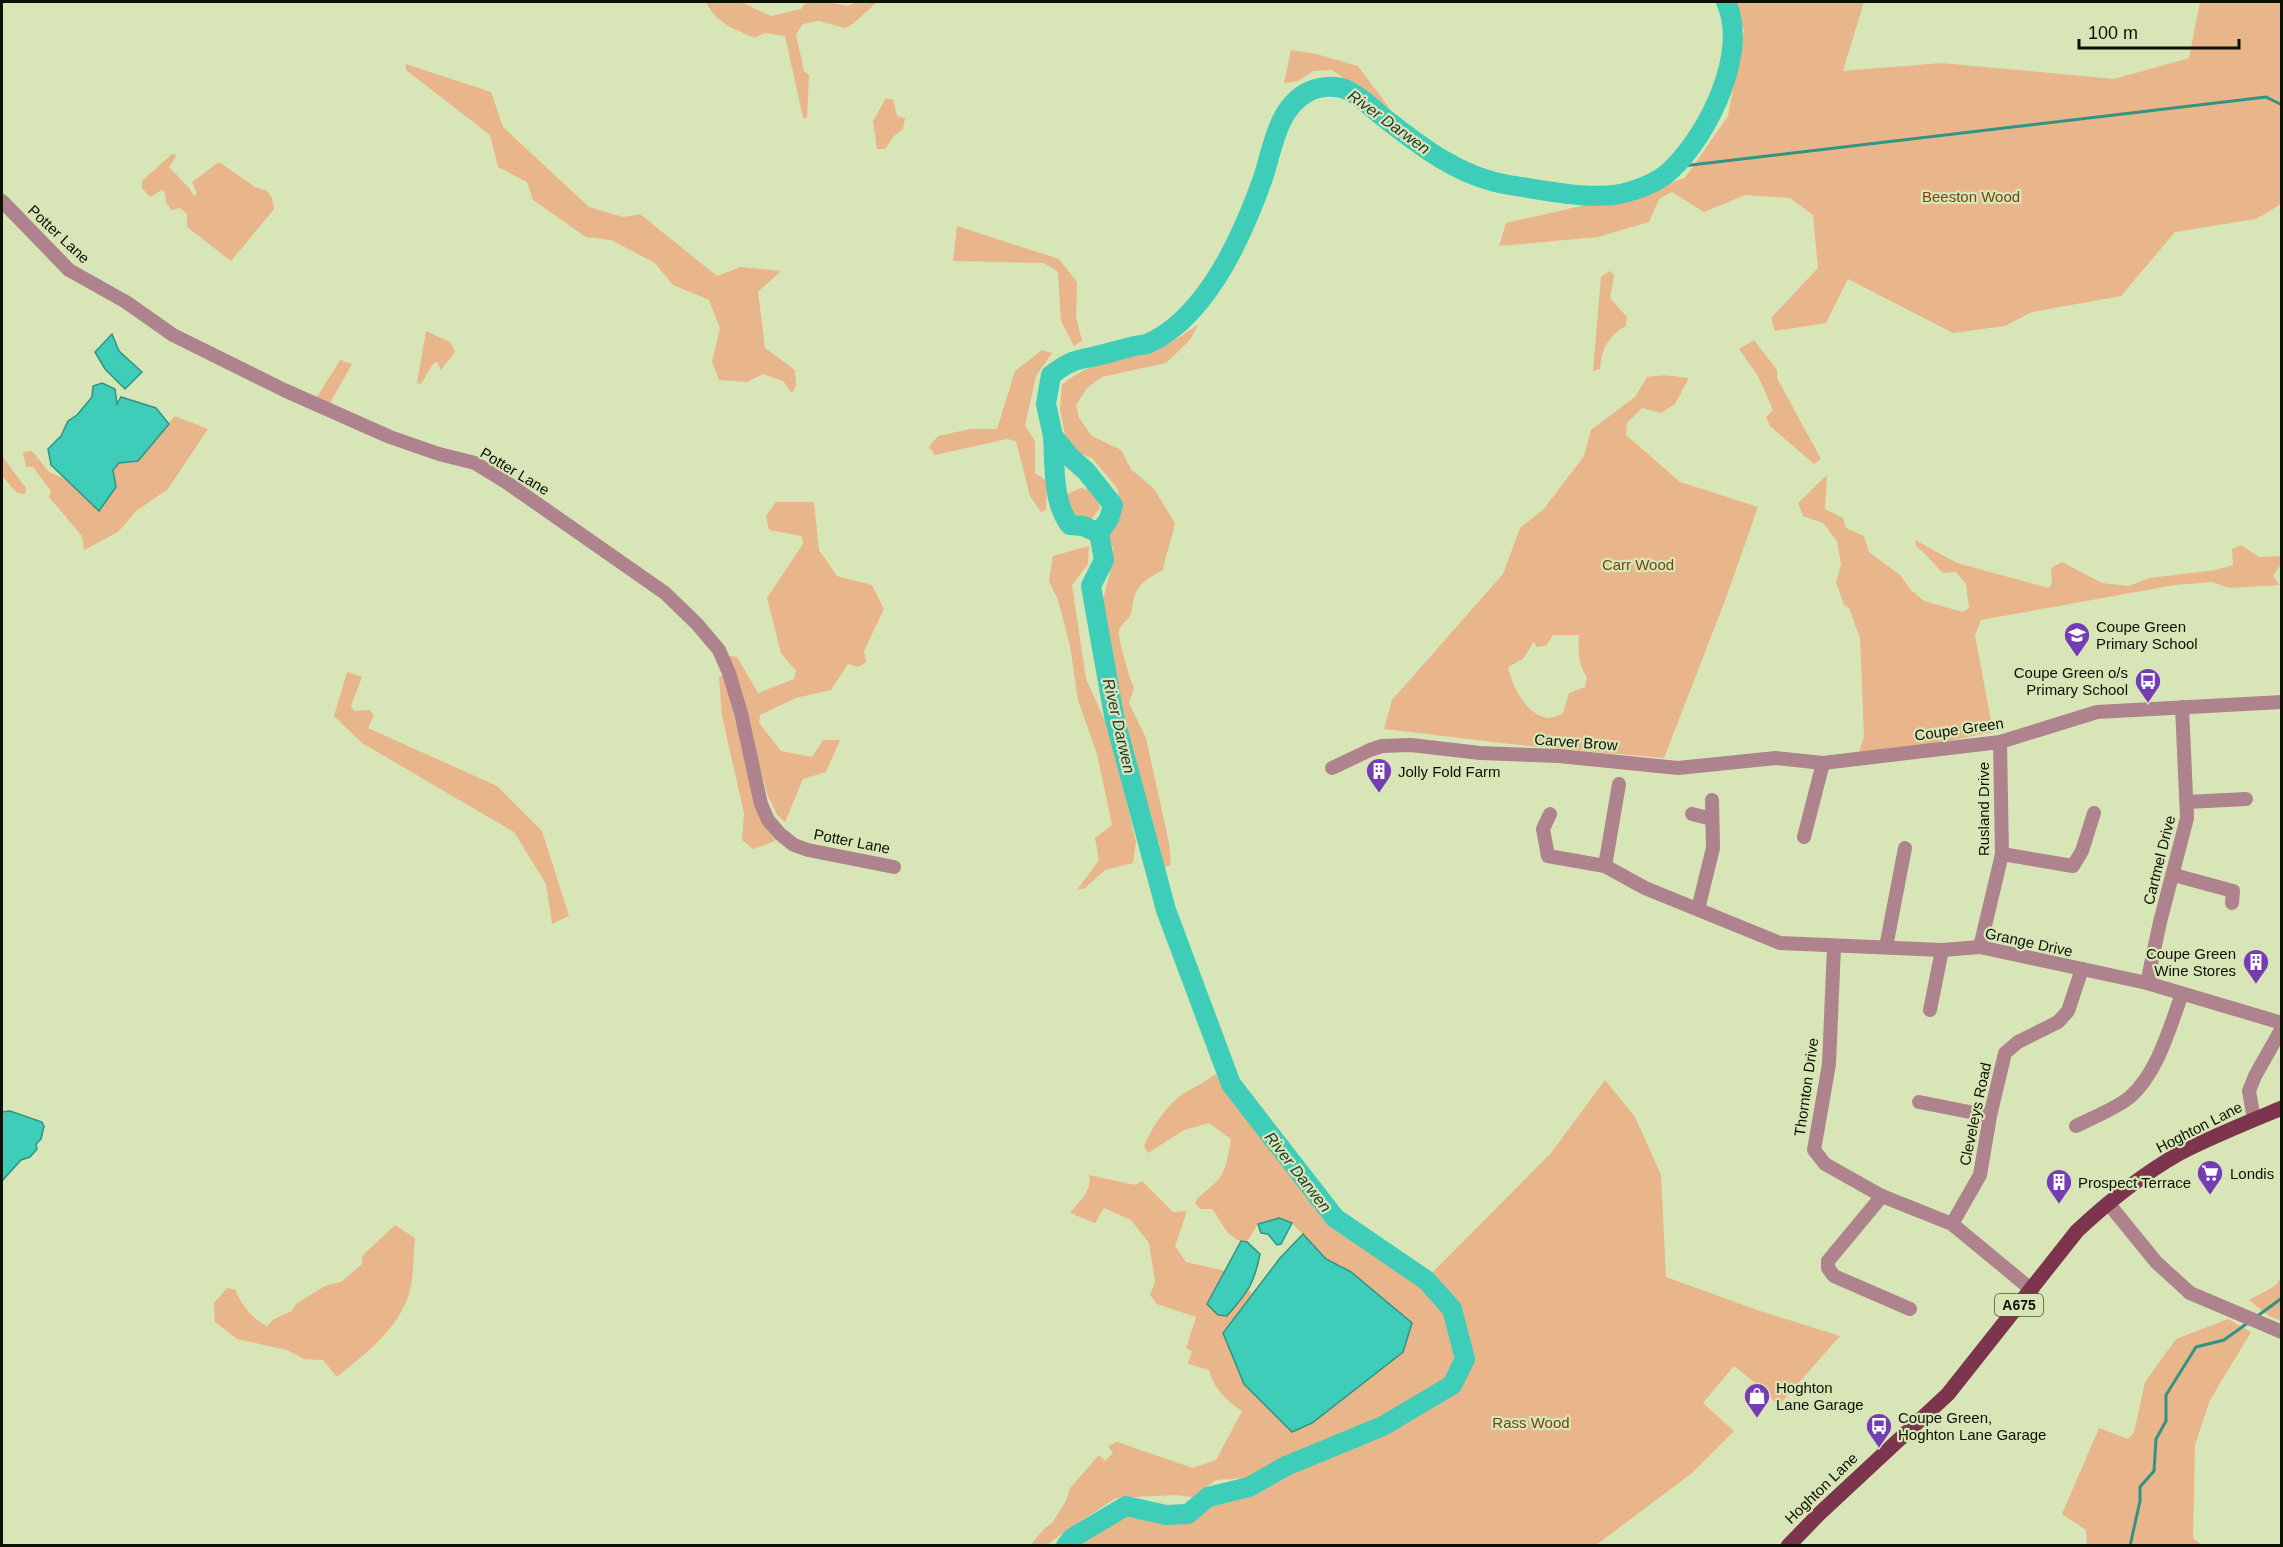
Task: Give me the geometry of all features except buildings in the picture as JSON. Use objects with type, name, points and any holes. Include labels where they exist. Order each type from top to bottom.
[{"type":"main road","name":"Hoghton Lane","points":[[1788,1545],[1948,1394],[2077,1231],[2108,1203],[2181,1153],[2282,1108]]},
{"type":"street","name":"Potter Lane","points":[[2,201],[69,270],[126,302],[173,335],[284,390],[390,437],[439,454],[475,463],[542,506],[665,593],[697,624],[719,650],[729,673],[741,713],[761,804],[768,820],[794,845],[808,850],[894,867]]},
{"type":"street","name":"Coupe Green","points":[[1823,763],[2000,742],[2097,712],[2282,702]]},
{"type":"street","name":"Cartmel Drive","points":[[2147,983],[2160,922],[2187,819],[2182,707]]},
{"type":"street","name":"Rusland Drive","points":[[1980,947],[2002,854],[2000,742]]},
{"type":"street","name":"Carver Brow","points":[[1332,768],[1382,746],[1411,745],[1480,753],[1559,756],[1678,768],[1776,758],[1823,763]]},
{"type":"street","points":[[1804,837],[1823,763]]},
{"type":"street","points":[[1605,866],[1619,784]]},
{"type":"street","points":[[2187,802],[2246,799]]},
{"type":"street","points":[[1698,909],[1713,848],[1712,800]]},
{"type":"street","points":[[2002,854],[2073,866],[2082,850],[2094,813]]},
{"type":"street","name":"Grange Drive","points":[[1550,814],[1543,829],[1548,856],[1605,866],[1645,888],[1780,943],[1942,950],[1980,947],[2147,983],[2282,1023]]},
{"type":"street","points":[[1692,814],[1712,819]]},
{"type":"street","points":[[1886,947],[1905,849]]},
{"type":"street","points":[[2174,875],[2233,891],[2232,903]]},
{"type":"street","name":"Thornton Drive","points":[[1834,946],[1829,1064],[1814,1150],[1825,1164],[1882,1196],[1952,1224],[2032,1290]]},
{"type":"street","points":[[1930,1010],[1942,950]]},
{"type":"street","name":"Cleveleys Road","points":[[1952,1224],[1980,1174],[1990,1116],[2005,1053],[2018,1042],[2058,1022],[2068,1011],[2082,969]]},
{"type":"street","points":[[2076,1126],[2129,1098],[2146,1079],[2159,1054],[2182,994]]},
{"type":"street","points":[[2254,1119],[2249,1091],[2282,1029]]},
{"type":"street","points":[[1919,1102],[1990,1116]]},
{"type":"street","points":[[1882,1196],[1828,1261],[1828,1268],[1834,1276],[1910,1310]]},
{"type":"street","points":[[2108,1203],[2156,1262],[2190,1293],[2282,1332]]},
{"type":"green space","points":[[706,2],[741,2],[771,16],[801,9],[806,2],[827,2],[848,6],[857,2],[877,2],[845,28],[819,21],[803,24],[796,34],[804,71],[809,75],[807,118],[803,118],[785,36],[764,33],[755,38],[747,35],[720,20]]},
{"type":"green space","name":"Beeston Wood","points":[[1731,2],[1864,2],[1843,71],[1942,63],[2114,79],[2189,58],[2200,2],[2281,2],[2281,204],[2256,219],[2175,232],[2121,296],[2032,312],[2005,326],[1953,333],[1848,279],[1826,323],[1775,331],[1771,318],[1818,268],[1813,215],[1790,198],[1745,195],[1704,212],[1672,192],[1659,199],[1649,222],[1598,237],[1499,246],[1506,223],[1643,192],[1685,178],[1728,116],[1744,30]]},
{"type":"green space","points":[[1291,50],[1316,54],[1358,66],[1390,109],[1332,70],[1313,71],[1298,81],[1284,83]]},
{"type":"green space","points":[[406,64],[491,92],[503,127],[589,207],[623,217],[640,214],[717,276],[741,267],[781,271],[758,292],[765,348],[795,370],[796,386],[792,393],[783,381],[763,374],[747,382],[719,380],[712,362],[720,328],[709,300],[673,285],[655,263],[611,240],[586,237],[533,200],[527,182],[498,167],[490,135],[406,70]]},
{"type":"green space","points":[[886,98],[893,100],[897,116],[905,118],[903,129],[894,136],[885,149],[877,149],[873,121]]},
{"type":"green space","points":[[172,154],[177,155],[169,167],[193,195],[197,194],[192,182],[219,162],[255,187],[267,191],[272,198],[274,209],[231,261],[187,227],[187,214],[180,208],[172,210],[166,203],[165,193],[162,190],[150,197],[142,188],[142,181]]},
{"type":"green space","points":[[957,226],[1059,259],[1077,282],[1076,317],[1082,341],[1074,346],[1061,321],[1058,272],[1044,263],[953,261]]},
{"type":"green space","points":[[1610,271],[1614,275],[1610,298],[1627,317],[1626,326],[1607,343],[1600,369],[1593,371],[1601,277]]},
{"type":"green space","points":[[1198,325],[1190,340],[1166,363],[1102,377],[1087,388],[1076,405],[1079,418],[1092,436],[1121,450],[1131,469],[1154,489],[1175,523],[1163,570],[1138,588],[1131,614],[1119,631],[1134,688],[1129,703],[1146,738],[1169,843],[1171,865],[1161,868],[1159,842],[1153,841],[1119,710],[1102,603],[1112,565],[1113,549],[1108,534],[1122,509],[1117,488],[1092,458],[1076,452],[1065,435],[1060,410],[1062,385],[1072,377],[1095,366],[1163,346]]},
{"type":"green space","points":[[426,331],[450,342],[455,352],[441,370],[437,362],[433,364],[421,384],[417,383]]},
{"type":"green space","points":[[1754,340],[1777,370],[1777,378],[1821,459],[1814,464],[1770,426],[1766,417],[1773,410],[1758,376],[1739,349]]},
{"type":"green space","points":[[1042,350],[1052,353],[1036,376],[1025,426],[1035,441],[1035,473],[1047,481],[1046,510],[1041,512],[1030,496],[1016,441],[1007,439],[935,455],[929,447],[938,436],[971,429],[997,429],[1015,371]]},
{"type":"green space","points":[[340,360],[352,364],[330,403],[317,397]]},
{"type":"green space","name":"Carr Wood","points":[[1664,375],[1689,378],[1675,404],[1661,413],[1642,408],[1627,423],[1626,435],[1680,482],[1758,507],[1726,598],[1664,758],[1528,746],[1384,729],[1392,700],[1503,574],[1520,528],[1543,510],[1584,456],[1591,430],[1635,397],[1647,377]],"holes":[[[1553,635],[1579,635],[1580,662],[1587,677],[1585,687],[1569,693],[1563,713],[1551,718],[1541,716],[1527,706],[1522,699],[1513,683],[1508,667],[1523,659],[1533,643],[1536,647],[1546,646]]]},
{"type":"green space","points":[[175,416],[208,429],[168,489],[136,511],[118,532],[84,550],[82,536],[49,497],[51,491],[33,467],[26,467],[23,452],[32,451],[49,472],[67,480],[99,510],[116,487],[113,470],[119,463],[138,461]]},
{"type":"green space","points":[[2,456],[26,488],[25,494],[17,493],[2,476]]},
{"type":"green space","points":[[1827,475],[1825,509],[1843,518],[1846,528],[1864,536],[1869,552],[1900,575],[1911,590],[1924,601],[1963,612],[1969,608],[1966,584],[1956,572],[1943,573],[1916,546],[1915,540],[1957,563],[2049,588],[2052,583],[2051,568],[2062,562],[2102,583],[2129,586],[2149,578],[2216,570],[2233,565],[2232,549],[2241,545],[2259,557],[2281,556],[2281,567],[2273,576],[2280,585],[2229,588],[2212,582],[2175,585],[1981,620],[1975,635],[1993,732],[1913,748],[1858,755],[1864,736],[1860,638],[1836,582],[1841,564],[1837,541],[1823,523],[1803,516],[1798,503]]},
{"type":"green space","points":[[1081,488],[1094,491],[1100,508],[1091,520],[1072,519],[1066,507],[1067,494]]},
{"type":"green space","points":[[776,502],[814,502],[819,550],[837,576],[872,585],[884,609],[864,651],[866,662],[858,667],[848,664],[831,690],[796,698],[760,715],[759,723],[781,751],[812,757],[823,740],[840,740],[826,772],[803,779],[785,822],[777,815],[768,796],[729,656],[737,657],[758,693],[794,679],[796,671],[781,653],[767,598],[803,544],[802,536],[769,530],[766,516]]},
{"type":"green space","points":[[1089,546],[1088,564],[1072,585],[1086,679],[1111,734],[1136,842],[1133,863],[1105,870],[1085,888],[1077,890],[1099,860],[1095,838],[1112,825],[1097,754],[1078,700],[1070,646],[1058,600],[1049,581],[1053,556]]},
{"type":"green space","points":[[347,672],[362,677],[351,706],[354,711],[370,710],[374,715],[368,728],[497,786],[542,831],[569,916],[552,924],[546,884],[514,832],[362,743],[334,716]]},
{"type":"green space","points":[[724,675],[759,816],[775,841],[753,849],[742,840],[744,813],[722,716],[719,677]]},
{"type":"green space","points":[[1215,1074],[1334,1226],[1423,1283],[1448,1313],[1459,1356],[1448,1382],[1380,1422],[1245,1478],[1216,1480],[1193,1497],[1175,1495],[1116,1498],[1047,1545],[1030,1546],[1053,1522],[1066,1501],[1070,1488],[1099,1455],[1105,1461],[1113,1453],[1108,1446],[1117,1442],[1193,1468],[1216,1460],[1242,1411],[1221,1393],[1209,1370],[1188,1364],[1192,1351],[1186,1348],[1196,1317],[1157,1304],[1150,1295],[1155,1282],[1149,1243],[1131,1220],[1104,1208],[1095,1223],[1070,1213],[1087,1191],[1089,1175],[1135,1185],[1142,1181],[1173,1212],[1187,1211],[1175,1246],[1186,1262],[1226,1271],[1208,1304],[1227,1316],[1249,1290],[1252,1294],[1224,1334],[1292,1431],[1313,1423],[1403,1352],[1351,1272],[1326,1259],[1292,1223],[1279,1218],[1258,1224],[1247,1242],[1240,1241],[1230,1235],[1212,1209],[1200,1209],[1195,1203],[1222,1174],[1231,1139],[1209,1123],[1184,1130],[1148,1153],[1144,1146],[1154,1126],[1168,1107],[1183,1094]]},
{"type":"green space","name":"Rass Wood","points":[[1605,1080],[1635,1117],[1661,1175],[1666,1277],[1757,1310],[1840,1336],[1778,1406],[1765,1391],[1734,1366],[1703,1403],[1734,1431],[1692,1473],[1596,1545],[1073,1545],[1126,1510],[1163,1519],[1188,1516],[1209,1500],[1251,1491],[1288,1468],[1384,1429],[1454,1388],[1470,1359],[1455,1307],[1428,1277],[1551,1153]]},
{"type":"green space","points":[[395,1225],[415,1238],[413,1274],[409,1294],[404,1307],[389,1330],[337,1377],[323,1360],[304,1359],[287,1350],[237,1339],[215,1322],[214,1303],[227,1288],[236,1290],[248,1311],[267,1326],[274,1319],[292,1311],[296,1304],[325,1286],[341,1282],[362,1264],[362,1256]]},
{"type":"green space","points":[[2281,1278],[2281,1321],[2269,1316],[2249,1300],[2275,1286]]},
{"type":"green space","points":[[2228,1319],[2251,1332],[2210,1400],[2195,1445],[2193,1538],[2201,1545],[2087,1545],[2086,1530],[2062,1514],[2099,1428],[2128,1439],[2134,1433],[2145,1382],[2176,1339]]},
{"type":"water","points":[[112,334],[119,351],[142,372],[125,389],[105,369],[95,352]]},
{"type":"water","points":[[102,383],[115,389],[117,404],[121,397],[156,408],[169,424],[138,461],[119,463],[113,470],[116,487],[99,511],[51,465],[48,449],[61,436],[68,421],[77,415],[92,397],[93,386]]},
{"type":"water","points":[[10,1111],[42,1122],[44,1126],[41,1139],[36,1144],[37,1149],[30,1157],[21,1160],[2,1181],[2,1112]]},
{"type":"water","points":[[1279,1218],[1292,1223],[1281,1244],[1277,1245],[1268,1234],[1261,1233],[1258,1224]]},
{"type":"water","points":[[1303,1234],[1326,1259],[1351,1272],[1412,1323],[1403,1352],[1312,1423],[1292,1432],[1244,1384],[1223,1333],[1280,1258]]},
{"type":"water","points":[[1241,1241],[1247,1242],[1260,1254],[1255,1274],[1245,1294],[1227,1316],[1218,1315],[1207,1304]]},
{"type":"waterway","name":"River Darwen","points":[[1066,1546],[1072,1538],[1126,1506],[1166,1515],[1188,1514],[1208,1497],[1249,1487],[1286,1466],[1383,1426],[1452,1385],[1465,1359],[1452,1309],[1426,1280],[1335,1218],[1231,1084],[1166,910],[1114,716],[1091,586],[1104,560],[1099,533],[1109,519],[1113,505],[1086,471],[1070,457],[1053,436],[1046,404],[1051,375],[1075,361],[1149,343],[1176,326],[1188,315],[1209,289],[1238,239],[1260,187],[1273,142],[1283,118],[1289,108],[1308,92],[1322,87],[1343,88],[1352,92],[1427,150],[1458,168],[1491,181],[1553,192],[1615,195],[1639,188],[1662,177],[1686,154],[1699,135],[1722,91],[1729,67],[1732,22],[1726,2]]},
{"type":"waterway","points":[[1674,167],[2266,97],[2282,105]]},
{"type":"waterway","name":"River Darwen","points":[[1053,436],[1057,494],[1064,516],[1070,525],[1083,526],[1099,533]]},
{"type":"waterway","points":[[2256,1317],[2282,1298]]},
{"type":"waterway","points":[[2130,1546],[2140,1501],[2140,1487],[2154,1471],[2156,1439],[2166,1421],[2166,1395],[2196,1347],[2224,1340],[2249,1322]]},
{"type":"place","name":"Coupe Green Primary School","points":[[2077,658]]},
{"type":"place","name":"Coupe Green o/s Primary School","points":[[2148,704]]},
{"type":"place","name":"Jolly Fold Farm","points":[[1379,794]]},
{"type":"place","name":"Coupe Green Wine Stores","points":[[2256,985]]},
{"type":"place","name":"Londis","points":[[2210,1196]]},
{"type":"place","name":"Prospect Terrace","points":[[2059,1205]]},
{"type":"place","name":"Hoghton Lane Garage","points":[[1757,1419]]},
{"type":"place","name":"Coupe Green, Hoghton Lane Garage","points":[[1879,1449]]}]
